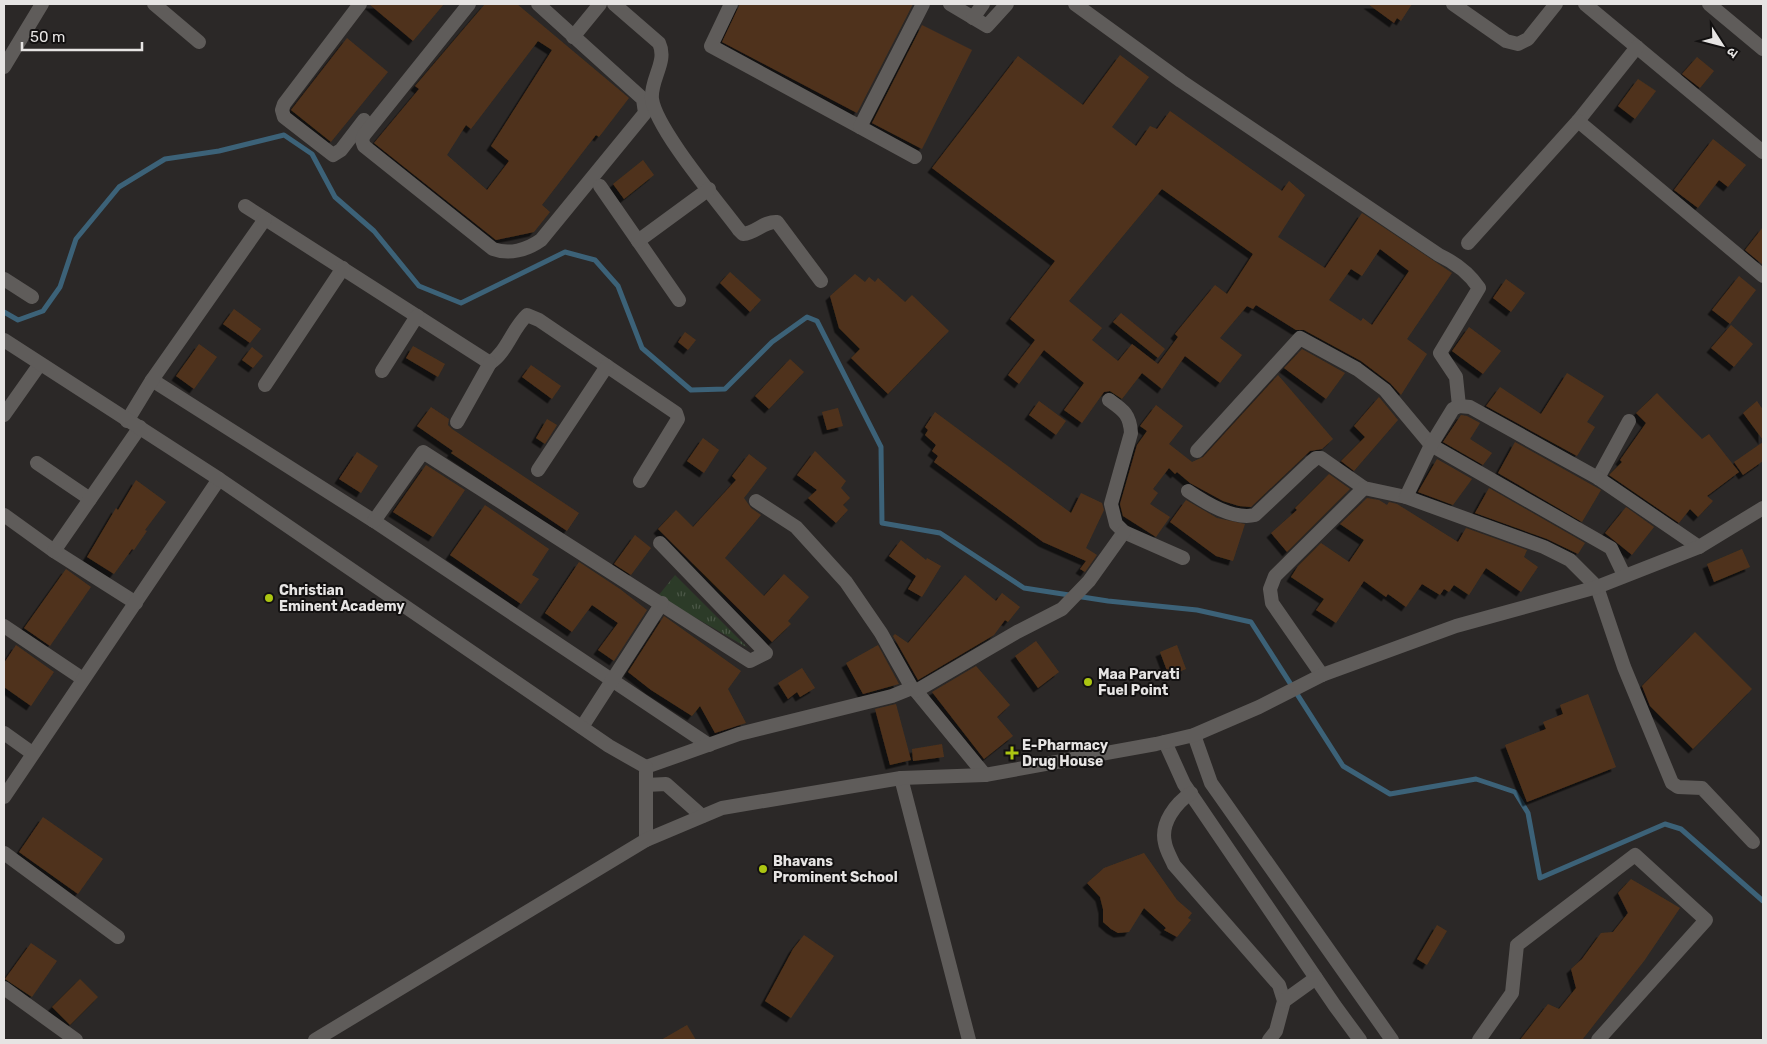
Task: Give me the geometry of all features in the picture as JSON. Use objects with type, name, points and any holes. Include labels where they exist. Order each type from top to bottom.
[{"type":"street","points":[[4,67],[9,49],[42,4]]},
{"type":"street","points":[[154,4],[200,42]]},
{"type":"street","points":[[360,4],[284,104],[282,110],[284,117],[333,155],[341,150],[456,4]]},
{"type":"street","points":[[469,4],[364,135],[362,140],[364,146],[493,249],[500,252],[521,250],[541,240],[645,113],[643,99],[538,4]]},
{"type":"street","points":[[573,37],[600,4]]},
{"type":"street","points":[[614,4],[659,43],[663,50],[652,98],[658,116],[709,189],[743,234],[749,234],[770,221],[777,222],[822,281]]},
{"type":"street","points":[[731,4],[712,46],[915,157]]},
{"type":"street","points":[[860,127],[923,4]]},
{"type":"street","points":[[950,4],[987,26],[1006,4]]},
{"type":"street","points":[[974,18],[983,4]]},
{"type":"street","points":[[1075,4],[1181,82],[1431,249],[1453,261],[1471,277],[1479,288],[1440,353],[1456,377],[1459,406]]},
{"type":"street","points":[[1453,4],[1506,41],[1518,44],[1528,39],[1556,4]]},
{"type":"street","points":[[1585,4],[1763,152]]},
{"type":"street","points":[[1709,4],[1763,49]]},
{"type":"street","points":[[1468,243],[1578,121],[1637,47]]},
{"type":"street","points":[[1578,121],[1763,276]]},
{"type":"street","points":[[600,186],[679,300]]},
{"type":"street","points":[[638,241],[709,189]]},
{"type":"street","points":[[245,206],[490,363]]},
{"type":"street","points":[[127,421],[152,380],[265,219]]},
{"type":"street","points":[[265,385],[344,268]]},
{"type":"street","points":[[4,279],[32,297]]},
{"type":"street","points":[[456,422],[490,363],[497,358],[520,321],[527,315],[539,320],[676,413],[678,419],[640,481]]},
{"type":"street","points":[[382,371],[417,316]]},
{"type":"street","points":[[1197,451],[1300,338],[1357,368],[1384,390],[1431,444],[1612,548],[1624,575]]},
{"type":"street","points":[[4,340],[219,479],[582,727],[646,766],[785,721],[914,690],[1017,632],[1062,610],[1081,590],[1124,532]]},
{"type":"street","points":[[4,415],[40,364]]},
{"type":"street","points":[[538,470],[606,366]]},
{"type":"street","points":[[152,380],[374,521],[709,745]]},
{"type":"street","points":[[1109,400],[1123,411],[1131,421],[1131,433],[1110,504],[1116,524],[1124,532],[1183,558]]},
{"type":"street","points":[[1406,497],[1431,444],[1453,409],[1459,406],[1470,407],[1598,478],[1699,548]]},
{"type":"street","points":[[1598,478],[1629,421]]},
{"type":"street","points":[[54,551],[140,428]]},
{"type":"street","points":[[374,521],[423,452],[750,661],[766,653],[660,543]]},
{"type":"street","points":[[1188,491],[1216,508],[1247,517],[1255,515],[1316,458],[1327,461],[1364,488],[1406,497],[1544,547],[1570,560],[1597,587],[1624,667],[1672,782],[1678,788],[1702,788],[1753,842]]},
{"type":"street","points":[[37,463],[90,499]]},
{"type":"street","points":[[4,797],[32,752],[136,603],[219,479]]},
{"type":"street","points":[[1320,676],[1272,603],[1270,589],[1275,576],[1364,488]]},
{"type":"street","points":[[756,501],[796,527],[846,582],[881,633],[914,690],[985,775]]},
{"type":"street","points":[[315,1040],[646,840],[722,808],[901,778],[985,775],[1194,735],[1259,707],[1320,676],[1456,626],[1597,587],[1624,575],[1699,548],[1763,508]]},
{"type":"street","points":[[4,515],[54,551],[136,603]]},
{"type":"street","points":[[582,727],[611,679],[662,603]]},
{"type":"street","points":[[4,626],[83,679]]},
{"type":"street","points":[[4,733],[32,752]]},
{"type":"street","points":[[1194,735],[1211,783],[1392,1040]]},
{"type":"street","points":[[1165,742],[1191,793],[1360,1040]]},
{"type":"street","points":[[646,766],[646,840]]},
{"type":"street","points":[[901,778],[969,1040]]},
{"type":"street","points":[[646,784],[666,784],[702,816]]},
{"type":"street","points":[[1191,793],[1179,801],[1165,828],[1164,842],[1174,864],[1279,985],[1284,1001],[1276,1031],[1269,1040]]},
{"type":"street","points":[[4,853],[118,937]]},
{"type":"street","points":[[1480,1040],[1512,993],[1518,945],[1635,855],[1706,920],[1598,1040]]},
{"type":"street","points":[[1284,1001],[1316,978]]},
{"type":"street","points":[[4,988],[76,1040]]},
{"type":"green space","points":[[675,575],[748,648],[658,596]]},
{"type":"building","points":[[369,4],[444,4],[413,41]]},
{"type":"building","points":[[485,4],[517,4],[629,98],[599,137],[596,135],[542,205],[550,212],[534,232],[496,240],[374,143],[419,89],[415,86]],"holes":[[[538,41],[552,50],[491,146],[509,161],[487,190],[447,155],[466,125],[471,129]]]},
{"type":"building","points":[[740,4],[913,4],[857,113],[722,42]]},
{"type":"building","points":[[1368,4],[1412,4],[1401,21],[1397,18],[1394,23]]},
{"type":"building","points":[[922,25],[972,50],[922,149],[872,123]]},
{"type":"building","points":[[347,38],[388,72],[331,142],[291,110]]},
{"type":"building","points":[[1120,55],[1149,77],[1112,127],[1136,146],[1150,126],[1157,129],[1170,111],[1282,191],[1289,181],[1305,195],[1278,237],[1325,268],[1362,213],[1452,273],[1407,339],[1427,354],[1401,395],[1390,383],[1361,361],[1304,330],[1296,330],[1256,305],[1253,309],[1247,306],[1220,338],[1242,355],[1220,383],[1185,356],[1162,389],[1142,373],[1122,399],[1110,391],[1104,392],[1082,423],[1064,410],[1084,383],[1044,350],[1019,384],[1008,375],[1035,340],[1010,319],[1055,261],[932,168],[1018,56],[1083,105]],"holes":[[[1162,189],[1253,254],[1227,294],[1215,285],[1175,334],[1178,337],[1158,364],[1132,344],[1118,361],[1092,340],[1102,328],[1069,301]],[[1380,249],[1409,271],[1372,325],[1363,318],[1361,321],[1329,300],[1351,269],[1362,276]]]},
{"type":"building","points":[[1697,57],[1714,71],[1700,88],[1682,74]]},
{"type":"building","points":[[1638,79],[1656,91],[1635,119],[1618,106]]},
{"type":"building","points":[[1713,139],[1746,165],[1728,187],[1719,180],[1698,208],[1674,190]]},
{"type":"building","points":[[643,160],[654,175],[624,199],[613,184]]},
{"type":"building","points":[[1763,227],[1763,265],[1745,250]]},
{"type":"building","points":[[730,272],[761,300],[750,312],[720,283]]},
{"type":"building","points":[[855,274],[865,282],[869,277],[875,282],[878,278],[905,302],[912,295],[949,331],[888,394],[851,358],[860,349],[839,328],[830,296]]},
{"type":"building","points":[[1739,276],[1756,290],[1730,324],[1712,310]]},
{"type":"building","points":[[1506,279],[1525,293],[1511,312],[1493,298]]},
{"type":"building","points":[[234,309],[261,329],[250,343],[223,324]]},
{"type":"building","points":[[1121,313],[1165,349],[1158,358],[1113,322]]},
{"type":"building","points":[[1731,325],[1753,344],[1734,367],[1711,348]]},
{"type":"building","points":[[1469,327],[1501,351],[1483,374],[1452,351]]},
{"type":"building","points":[[685,332],[696,340],[688,350],[678,342]]},
{"type":"building","points":[[199,344],[217,357],[194,389],[176,376]]},
{"type":"building","points":[[413,346],[445,364],[438,377],[406,358]]},
{"type":"building","points":[[252,347],[263,356],[253,368],[242,360]]},
{"type":"building","points":[[1302,349],[1345,373],[1326,399],[1284,368]]},
{"type":"building","points":[[790,359],[804,372],[769,409],[755,396]]},
{"type":"building","points":[[531,365],[561,386],[552,399],[522,377]]},
{"type":"building","points":[[1567,373],[1604,396],[1587,422],[1595,427],[1577,456],[1486,406],[1500,387],[1541,414]]},
{"type":"building","points":[[1278,375],[1333,439],[1322,449],[1310,451],[1251,507],[1239,506],[1223,501],[1190,483],[1177,472],[1175,474],[1169,468],[1153,489],[1158,493],[1150,504],[1170,517],[1156,537],[1123,516],[1120,504],[1137,445],[1147,431],[1140,426],[1156,405],[1183,426],[1169,444],[1192,462],[1203,457]]},
{"type":"building","points":[[1657,393],[1702,439],[1709,434],[1739,472],[1707,496],[1713,501],[1698,517],[1690,509],[1679,523],[1609,475],[1622,462],[1620,460],[1646,423],[1636,413]]},
{"type":"building","points":[[1379,397],[1398,420],[1354,471],[1341,461],[1365,437],[1354,426]]},
{"type":"building","points":[[1039,401],[1066,421],[1056,435],[1029,415]]},
{"type":"building","points":[[1757,401],[1763,410],[1763,440],[1743,413]]},
{"type":"building","points":[[431,407],[449,419],[448,425],[452,429],[579,513],[567,531],[451,453],[453,451],[417,426]]},
{"type":"building","points":[[838,408],[843,426],[827,430],[822,412]]},
{"type":"building","points":[[935,412],[1071,513],[1081,493],[1102,503],[1104,510],[1086,548],[1097,555],[1085,572],[1080,569],[1086,561],[1043,542],[934,462],[938,456],[932,451],[936,445],[925,435],[928,430],[925,427]]},
{"type":"building","points":[[1461,415],[1480,423],[1470,439],[1492,453],[1483,465],[1443,442]]},
{"type":"building","points":[[547,419],[557,425],[545,444],[536,438]]},
{"type":"building","points":[[703,438],[719,450],[704,473],[687,461]]},
{"type":"building","points":[[1515,442],[1601,490],[1582,522],[1498,473]]},
{"type":"building","points":[[1763,442],[1763,461],[1743,475],[1734,462]]},
{"type":"building","points":[[815,451],[846,481],[841,488],[850,498],[843,505],[848,510],[836,523],[808,498],[817,490],[797,475]]},
{"type":"building","points":[[357,452],[378,466],[361,493],[339,479]]},
{"type":"building","points":[[749,454],[767,468],[744,498],[751,508],[761,515],[725,558],[764,596],[784,574],[809,597],[788,621],[791,624],[772,642],[658,529],[676,510],[693,527],[736,480],[732,476]]},
{"type":"building","points":[[1437,459],[1472,479],[1453,505],[1418,492]]},
{"type":"building","points":[[426,465],[465,490],[433,537],[393,512]]},
{"type":"building","points":[[1329,474],[1350,489],[1287,552],[1271,533],[1297,510],[1295,508]]},
{"type":"building","points":[[136,480],[166,502],[145,530],[147,531],[134,550],[132,549],[114,574],[87,557],[116,508],[118,510]]},
{"type":"building","points":[[1489,488],[1585,543],[1578,554],[1547,539],[1475,513]]},
{"type":"building","points":[[1367,498],[1379,500],[1387,505],[1389,502],[1397,504],[1458,542],[1466,528],[1527,550],[1524,557],[1538,567],[1521,592],[1486,568],[1469,595],[1454,585],[1449,592],[1444,589],[1440,595],[1422,584],[1406,607],[1388,594],[1386,597],[1364,581],[1336,623],[1316,610],[1324,599],[1291,577],[1298,566],[1321,543],[1349,562],[1364,540],[1340,524]]},
{"type":"building","points":[[1186,500],[1217,518],[1245,524],[1233,561],[1216,556],[1170,522]]},
{"type":"building","points":[[485,505],[549,549],[532,575],[539,579],[521,604],[450,555]]},
{"type":"building","points":[[1626,507],[1654,527],[1632,555],[1605,533]]},
{"type":"building","points":[[635,535],[651,548],[631,575],[614,564]]},
{"type":"building","points":[[901,540],[926,560],[927,558],[941,566],[922,597],[908,589],[916,576],[889,556]]},
{"type":"building","points":[[1742,549],[1750,567],[1714,582],[1707,564]]},
{"type":"building","points":[[579,562],[620,589],[647,610],[614,661],[598,650],[618,623],[592,605],[572,632],[545,613]]},
{"type":"building","points":[[66,569],[91,587],[50,646],[24,628]]},
{"type":"building","points":[[965,575],[996,601],[1002,593],[1020,607],[1008,622],[1005,620],[994,635],[918,680],[893,636],[895,634],[908,643]]},
{"type":"building","points":[[664,616],[741,671],[728,689],[746,723],[715,733],[700,706],[692,716],[651,690],[628,672]]},
{"type":"building","points":[[1695,632],[1752,689],[1693,749],[1650,706],[1642,686]]},
{"type":"building","points":[[1036,641],[1059,672],[1038,688],[1015,656]]},
{"type":"building","points":[[16,645],[54,672],[31,706],[4,687],[4,663]]},
{"type":"building","points":[[878,645],[899,684],[863,694],[846,663]]},
{"type":"building","points":[[1177,645],[1186,669],[1169,676],[1160,652]]},
{"type":"building","points":[[976,666],[1010,705],[997,717],[1013,736],[984,759],[932,692]]},
{"type":"building","points":[[802,668],[815,688],[800,697],[797,692],[788,699],[778,683]]},
{"type":"building","points":[[1588,694],[1616,767],[1527,802],[1505,745],[1546,729],[1543,722],[1563,714],[1560,705]]},
{"type":"building","points":[[896,704],[911,760],[890,765],[875,709]]},
{"type":"building","points":[[942,744],[944,757],[913,761],[912,749]]},
{"type":"building","points":[[43,817],[103,859],[78,894],[19,852]]},
{"type":"building","points":[[1144,853],[1177,900],[1192,913],[1188,918],[1191,920],[1177,937],[1164,930],[1166,928],[1144,908],[1129,932],[1118,933],[1111,929],[1103,922],[1103,909],[1100,897],[1087,883],[1104,868]]},
{"type":"building","points":[[1631,879],[1680,908],[1644,961],[1582,1040],[1520,1040],[1548,1004],[1559,1009],[1576,988],[1571,969],[1582,959],[1601,933],[1613,932],[1628,913],[1618,893]]},
{"type":"building","points":[[1437,925],[1447,931],[1427,965],[1417,959]]},
{"type":"building","points":[[804,935],[834,956],[791,1018],[765,1001],[793,949]]},
{"type":"building","points":[[31,943],[57,961],[32,997],[5,979]]},
{"type":"building","points":[[80,979],[98,997],[70,1025],[52,1007]]},
{"type":"building","points":[[687,1025],[696,1040],[661,1040]]},
{"type":"waterway","points":[[4,312],[18,320],[43,311],[60,287],[76,239],[119,187],[165,159],[219,151],[284,135],[312,154],[335,197],[374,231],[419,286],[461,303],[565,252],[595,260],[618,286],[642,348],[691,390],[725,389],[772,342],[807,317],[817,321],[881,447],[882,523],[940,533],[1024,588],[1108,601],[1197,610],[1251,622],[1343,766],[1390,794],[1476,779],[1515,792],[1528,813],[1540,878],[1665,824],[1681,829],[1763,901]]},
{"type":"place","name":"Christian Eminent Academy","points":[[269,598]]},
{"type":"place","name":"Maa Parvati Fuel Point","points":[[1088,682]]},
{"type":"place","name":"E-Pharmacy Drug House","points":[[1012,753]]},
{"type":"place","name":"Bhavans Prominent School","points":[[763,869]]}]
